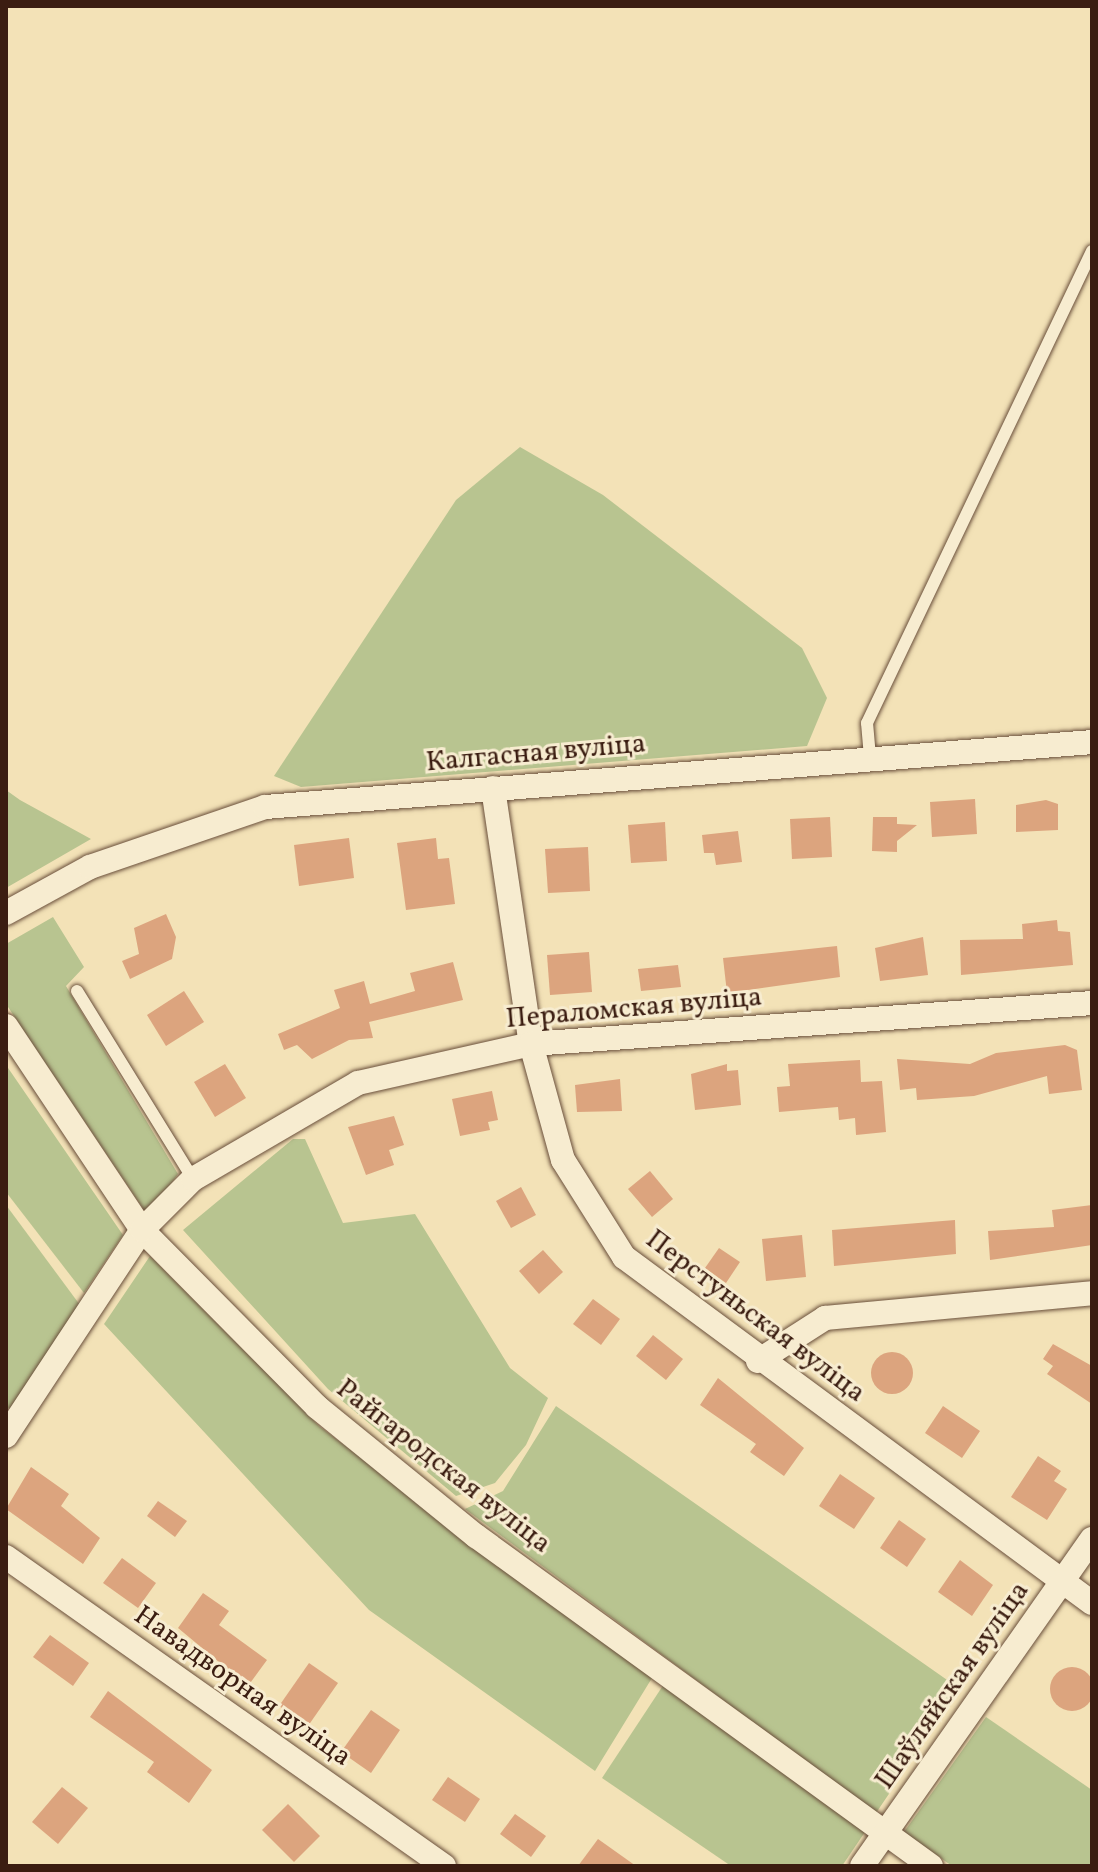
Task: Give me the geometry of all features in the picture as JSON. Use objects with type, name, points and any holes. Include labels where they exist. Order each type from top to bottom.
[{"type":"street","name":"Калгасная вуліца","points":[[6,913],[90,867],[265,807],[870,757],[1092,742]]},
{"type":"street","name":"Перстуньская вуліца","points":[[493,788],[531,1044],[563,1160],[624,1257],[758,1361],[1092,1603]]},
{"type":"street","name":"Пераломская вуліца","points":[[6,1436],[142,1230],[193,1179],[358,1083],[531,1044],[1092,1003]]},
{"type":"street","name":"Райгародская вуліца","points":[[6,1026],[142,1230],[317,1407],[476,1536],[931,1866]]},
{"type":"street","points":[[758,1361],[825,1318],[1092,1293]]},
{"type":"street","name":"Шаўляйская вуліца","points":[[862,1866],[1092,1539]]},
{"type":"street","name":"Навадворная вуліца","points":[[6,1557],[444,1866]]},
{"type":"lane","points":[[870,757],[867,723],[1092,251]]},
{"type":"lane","points":[[77,991],[193,1179]]},
{"type":"green space","points":[[520,447],[603,495],[802,648],[827,698],[807,746],[301,787],[274,776],[456,500]]},
{"type":"green space","points":[[6,790],[20,800],[91,839],[6,888]]},
{"type":"green space","points":[[53,917],[84,967],[66,986],[178,1174],[148,1216],[6,1004],[6,944]]},
{"type":"green space","points":[[6,1065],[123,1235],[84,1293],[6,1192]]},
{"type":"green space","points":[[293,1139],[305,1139],[343,1223],[415,1214],[510,1368],[548,1398],[526,1445],[495,1483],[456,1496],[328,1389],[183,1230]]},
{"type":"green space","points":[[6,1205],[80,1305],[10,1409],[6,1406]]},
{"type":"green space","points":[[150,1256],[319,1426],[652,1678],[595,1771],[369,1610],[104,1324]]},
{"type":"green space","points":[[556,1406],[960,1689],[876,1813],[465,1509],[503,1491]]},
{"type":"green space","points":[[664,1684],[865,1832],[842,1866],[731,1866],[602,1778]]},
{"type":"green space","points":[[986,1717],[1092,1790],[1092,1866],[952,1866],[904,1832]]},
{"type":"building","points":[[975,799],[977,834],[932,837],[930,802]]},
{"type":"building","points":[[1046,800],[1058,804],[1058,830],[1016,832],[1016,805]]},
{"type":"building","points":[[830,817],[832,857],[792,859],[790,819]]},
{"type":"building","points":[[873,817],[897,817],[897,824],[917,825],[897,841],[897,852],[872,851]]},
{"type":"building","points":[[665,822],[667,861],[631,863],[628,825]]},
{"type":"building","points":[[738,831],[742,862],[716,865],[714,853],[704,853],[702,835]]},
{"type":"building","points":[[349,838],[354,878],[299,886],[294,845]]},
{"type":"building","points":[[436,838],[438,859],[449,858],[455,904],[406,910],[397,843]]},
{"type":"building","points":[[588,847],[590,891],[548,893],[545,849]]},
{"type":"building","points":[[166,914],[176,937],[172,959],[130,979],[122,961],[139,954],[134,928]]},
{"type":"building","points":[[1057,920],[1058,931],[1070,932],[1073,965],[961,975],[960,940],[1023,939],[1022,924]]},
{"type":"building","points":[[923,937],[928,975],[880,981],[875,948]]},
{"type":"building","points":[[837,946],[840,977],[727,993],[723,958]]},
{"type":"building","points":[[589,952],[592,992],[550,995],[547,955]]},
{"type":"building","points":[[453,962],[463,1000],[369,1022],[373,1038],[349,1040],[312,1059],[297,1045],[284,1050],[278,1034],[340,1008],[334,990],[364,981],[370,1004],[415,991],[410,973]]},
{"type":"building","points":[[678,965],[681,987],[641,991],[638,969]]},
{"type":"building","points":[[184,991],[204,1022],[166,1046],[147,1015]]},
{"type":"building","points":[[1065,1045],[1077,1050],[1082,1090],[1049,1094],[1047,1076],[974,1096],[917,1100],[916,1088],[900,1090],[897,1059],[970,1064],[996,1053]]},
{"type":"building","points":[[860,1060],[861,1082],[882,1081],[886,1132],[856,1135],[855,1118],[839,1120],[838,1107],[779,1112],[777,1087],[790,1086],[788,1064]]},
{"type":"building","points":[[225,1064],[246,1098],[215,1117],[194,1082]]},
{"type":"building","points":[[727,1064],[727,1071],[738,1070],[741,1105],[695,1110],[691,1074]]},
{"type":"building","points":[[620,1079],[622,1111],[577,1112],[575,1085]]},
{"type":"building","points":[[492,1091],[498,1120],[488,1122],[490,1130],[460,1136],[452,1099]]},
{"type":"building","points":[[394,1116],[404,1145],[389,1150],[394,1165],[366,1175],[348,1127]]},
{"type":"building","points":[[650,1171],[673,1199],[652,1217],[628,1189]]},
{"type":"building","points":[[521,1187],[536,1215],[511,1228],[496,1201]]},
{"type":"building","points":[[1092,1205],[1092,1245],[990,1260],[988,1231],[1054,1227],[1052,1210]]},
{"type":"building","points":[[955,1220],[956,1254],[834,1266],[832,1230]]},
{"type":"building","points":[[802,1235],[806,1277],[766,1281],[762,1239]]},
{"type":"building","points":[[719,1248],[740,1262],[726,1283],[705,1268]]},
{"type":"building","points":[[543,1250],[563,1272],[539,1294],[519,1271]]},
{"type":"building","points":[[593,1299],[620,1319],[601,1345],[573,1324]]},
{"type":"building","points":[[653,1335],[683,1359],[666,1380],[636,1356]]},
{"type":"building","points":[[1053,1344],[1092,1366],[1092,1404],[1047,1374],[1053,1366],[1043,1359]]},
{"type":"building","points":[[892,1352],[907,1358],[913,1373],[907,1388],[892,1394],[877,1388],[871,1373],[877,1358]]},
{"type":"building","points":[[718,1378],[804,1448],[784,1476],[750,1452],[756,1444],[700,1405]]},
{"type":"building","points":[[943,1406],[980,1431],[962,1458],[925,1433]]},
{"type":"building","points":[[1038,1456],[1061,1471],[1054,1481],[1067,1489],[1047,1520],[1011,1497]]},
{"type":"building","points":[[31,1467],[69,1494],[61,1506],[100,1538],[83,1564],[6,1509]]},
{"type":"building","points":[[840,1474],[875,1498],[854,1529],[819,1506]]},
{"type":"building","points":[[158,1501],[187,1521],[175,1537],[147,1516]]},
{"type":"building","points":[[899,1520],[926,1539],[907,1567],[880,1548]]},
{"type":"building","points":[[122,1558],[156,1583],[138,1608],[103,1583]]},
{"type":"building","points":[[960,1560],[993,1585],[972,1616],[938,1592]]},
{"type":"building","points":[[203,1593],[229,1611],[219,1625],[267,1660],[248,1686],[178,1628]]},
{"type":"building","points":[[50,1635],[89,1663],[73,1686],[33,1657]]},
{"type":"building","points":[[309,1663],[338,1683],[308,1726],[279,1706]]},
{"type":"building","points":[[1072,1667],[1088,1673],[1094,1689],[1088,1705],[1072,1711],[1056,1705],[1050,1689],[1056,1673]]},
{"type":"building","points":[[108,1691],[212,1770],[189,1803],[147,1772],[154,1762],[90,1717]]},
{"type":"building","points":[[371,1710],[400,1730],[371,1773],[341,1752]]},
{"type":"building","points":[[448,1777],[480,1799],[465,1822],[432,1800]]},
{"type":"building","points":[[62,1787],[88,1808],[58,1844],[32,1822]]},
{"type":"building","points":[[288,1804],[320,1836],[294,1862],[262,1830]]},
{"type":"building","points":[[515,1814],[546,1836],[531,1857],[500,1834]]},
{"type":"building","points":[[598,1839],[636,1866],[578,1866]]}]
